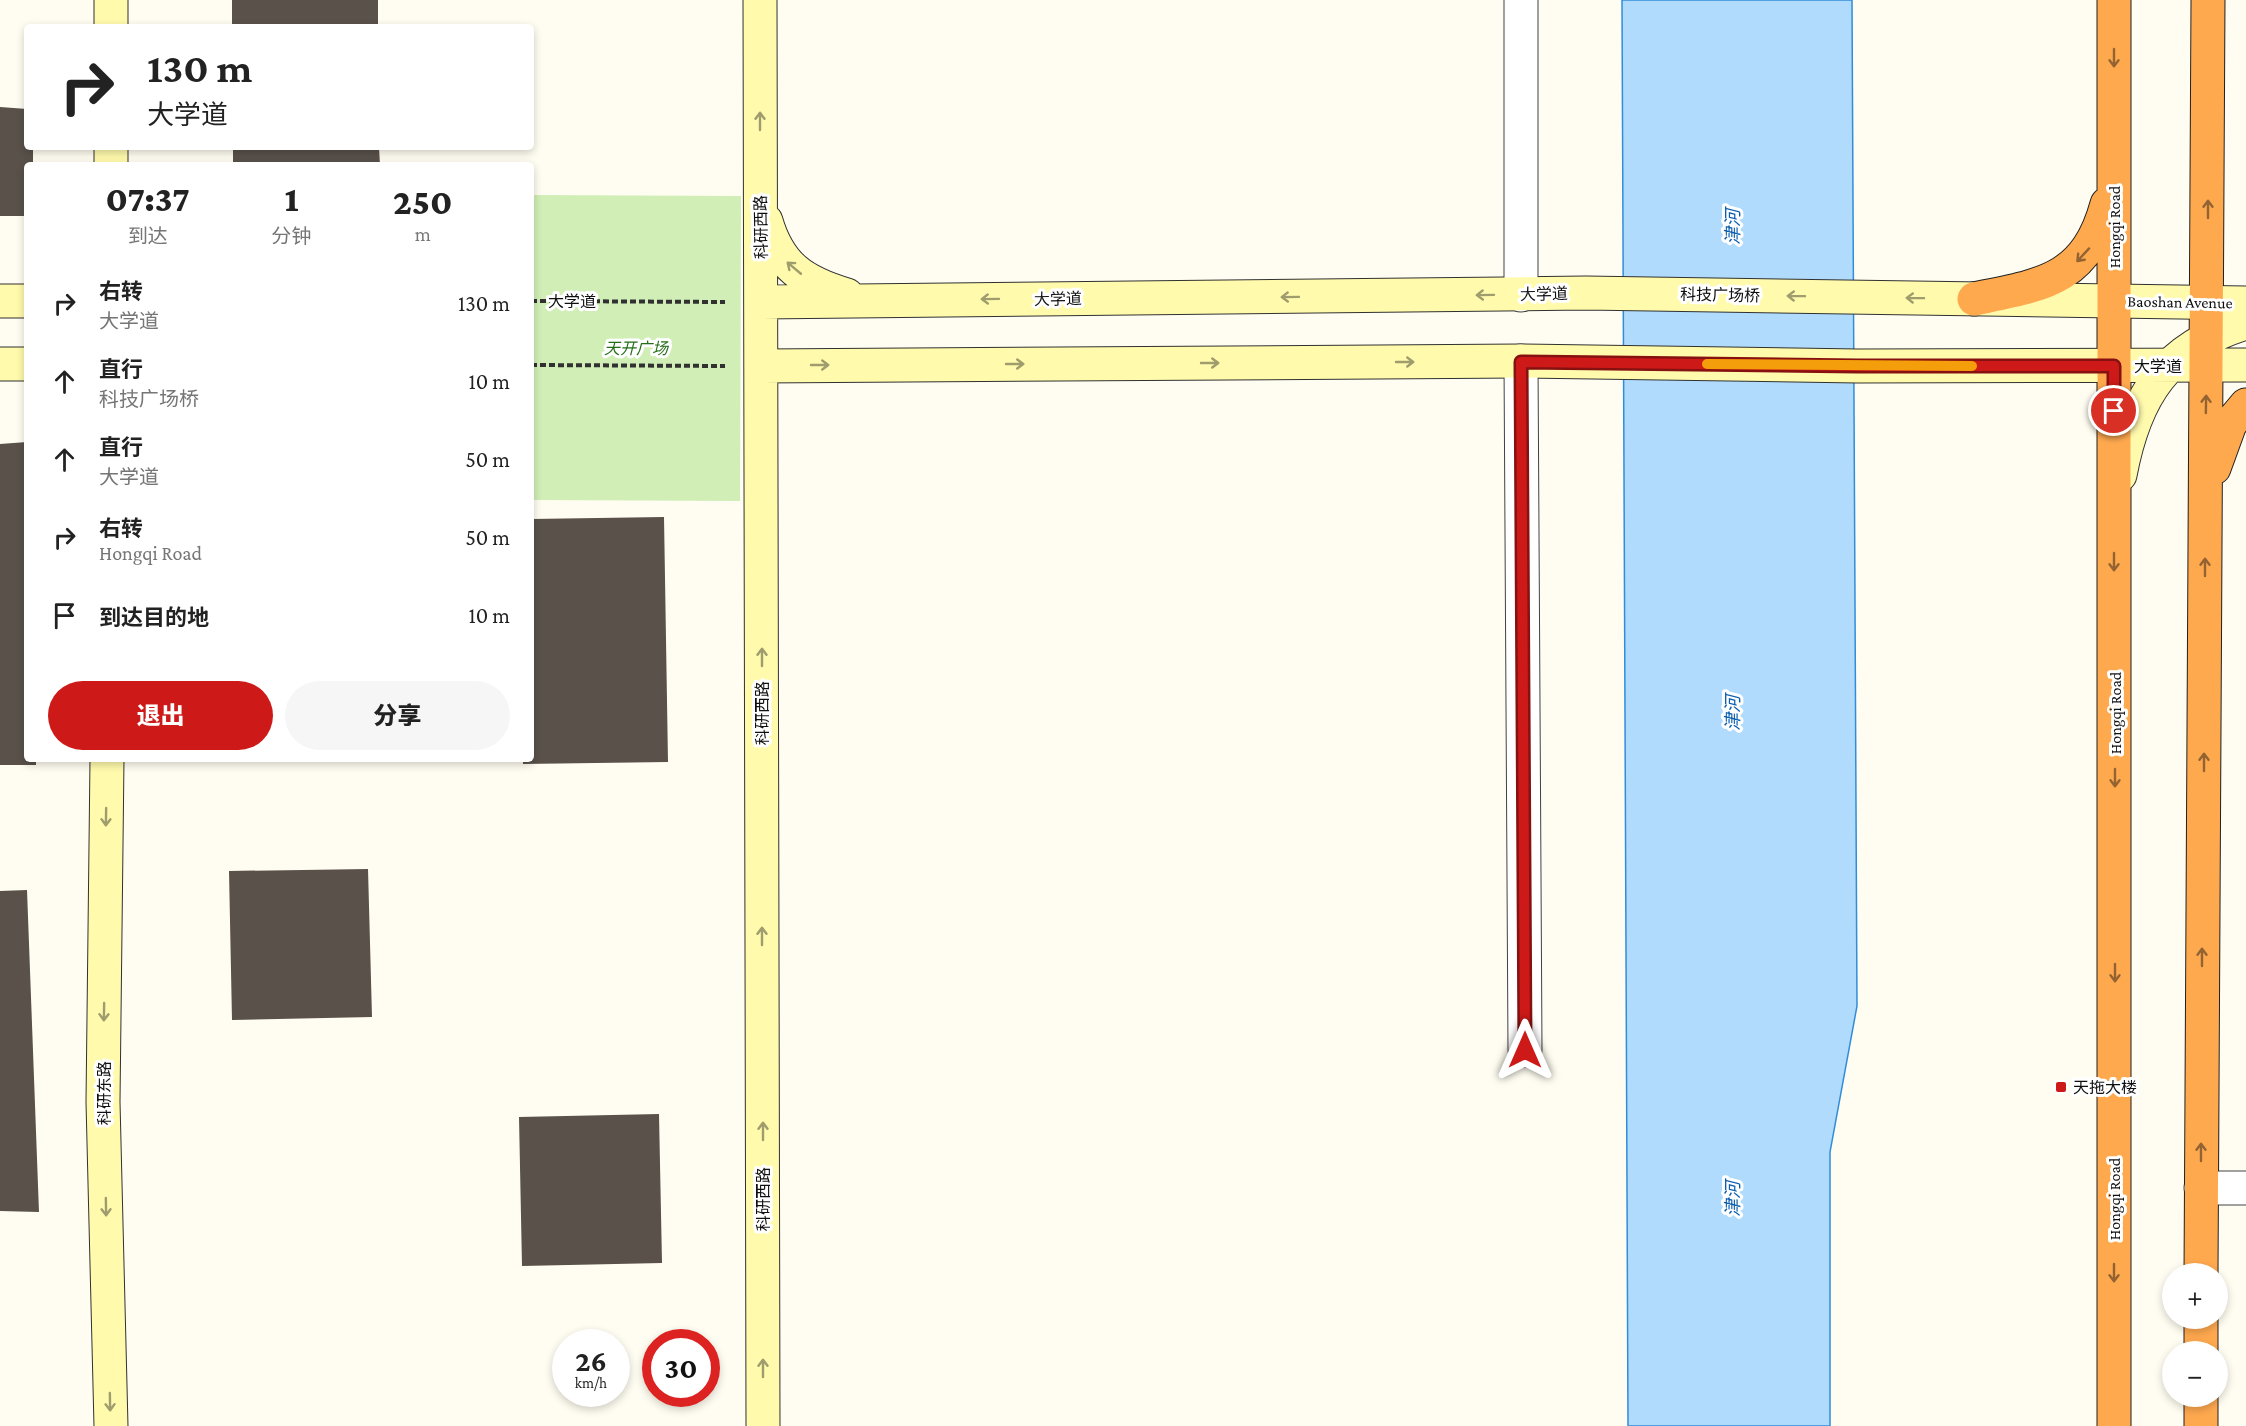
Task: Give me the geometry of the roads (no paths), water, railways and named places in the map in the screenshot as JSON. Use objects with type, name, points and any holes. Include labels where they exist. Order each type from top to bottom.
[{"type":"highway","name":"Hongqi Road","points":[[2114,0],[2114,1426]]},
{"type":"highway","points":[[2201,1263],[2208,0]]},
{"type":"highway","points":[[1974,299],[2031,287],[2050,280],[2073,266],[2090,248],[2101,226],[2114,182]]},
{"type":"highway","points":[[2205,504],[2217,456],[2230,424],[2246,405]]},
{"type":"highway","points":[[2201,1407],[2201,1426]]},
{"type":"main road","points":[[111,0],[111,24]]},
{"type":"main road","name":"科研西路","points":[[760,0],[763,1426]]},
{"type":"main road","points":[[760,179],[766,220],[773,246],[789,266],[811,282],[866,301]]},
{"type":"main road","name":"大学道","points":[[762,302],[1586,293]]},
{"type":"main road","name":"科技广场桥","points":[[1586,293],[1974,299]]},
{"type":"main road","points":[[1974,299],[2114,301]]},
{"type":"main road","name":"Baoshan Avenue","points":[[2114,301],[2246,303]]},
{"type":"main road","points":[[2207,352],[2246,323]]},
{"type":"main road","name":"大学道","points":[[1521,362],[1858,366],[2166,366],[2207,352],[2246,365]]},
{"type":"main road","points":[[762,366],[1521,362]]},
{"type":"main road","points":[[0,364],[24,364]]},
{"type":"main road","points":[[2114,503],[2124,452],[2136,415],[2166,366]]},
{"type":"main road","name":"科研东路","points":[[107,762],[103,1102],[111,1426]]},
{"type":"street","points":[[1521,0],[1521,295]]},
{"type":"street","points":[[1521,362],[1525,1050]]},
{"type":"street","points":[[2201,1188],[2246,1188]]},
{"type":"water","name":"津河","points":[[1622,0],[1852,0],[1857,1006],[1830,1152],[1830,1426],[1628,1426]]},
{"type":"place","name":"天拖大楼","points":[[2061,1087]]},
{"type":"park label","name":"天开广场","points":[[636,348]]}]
